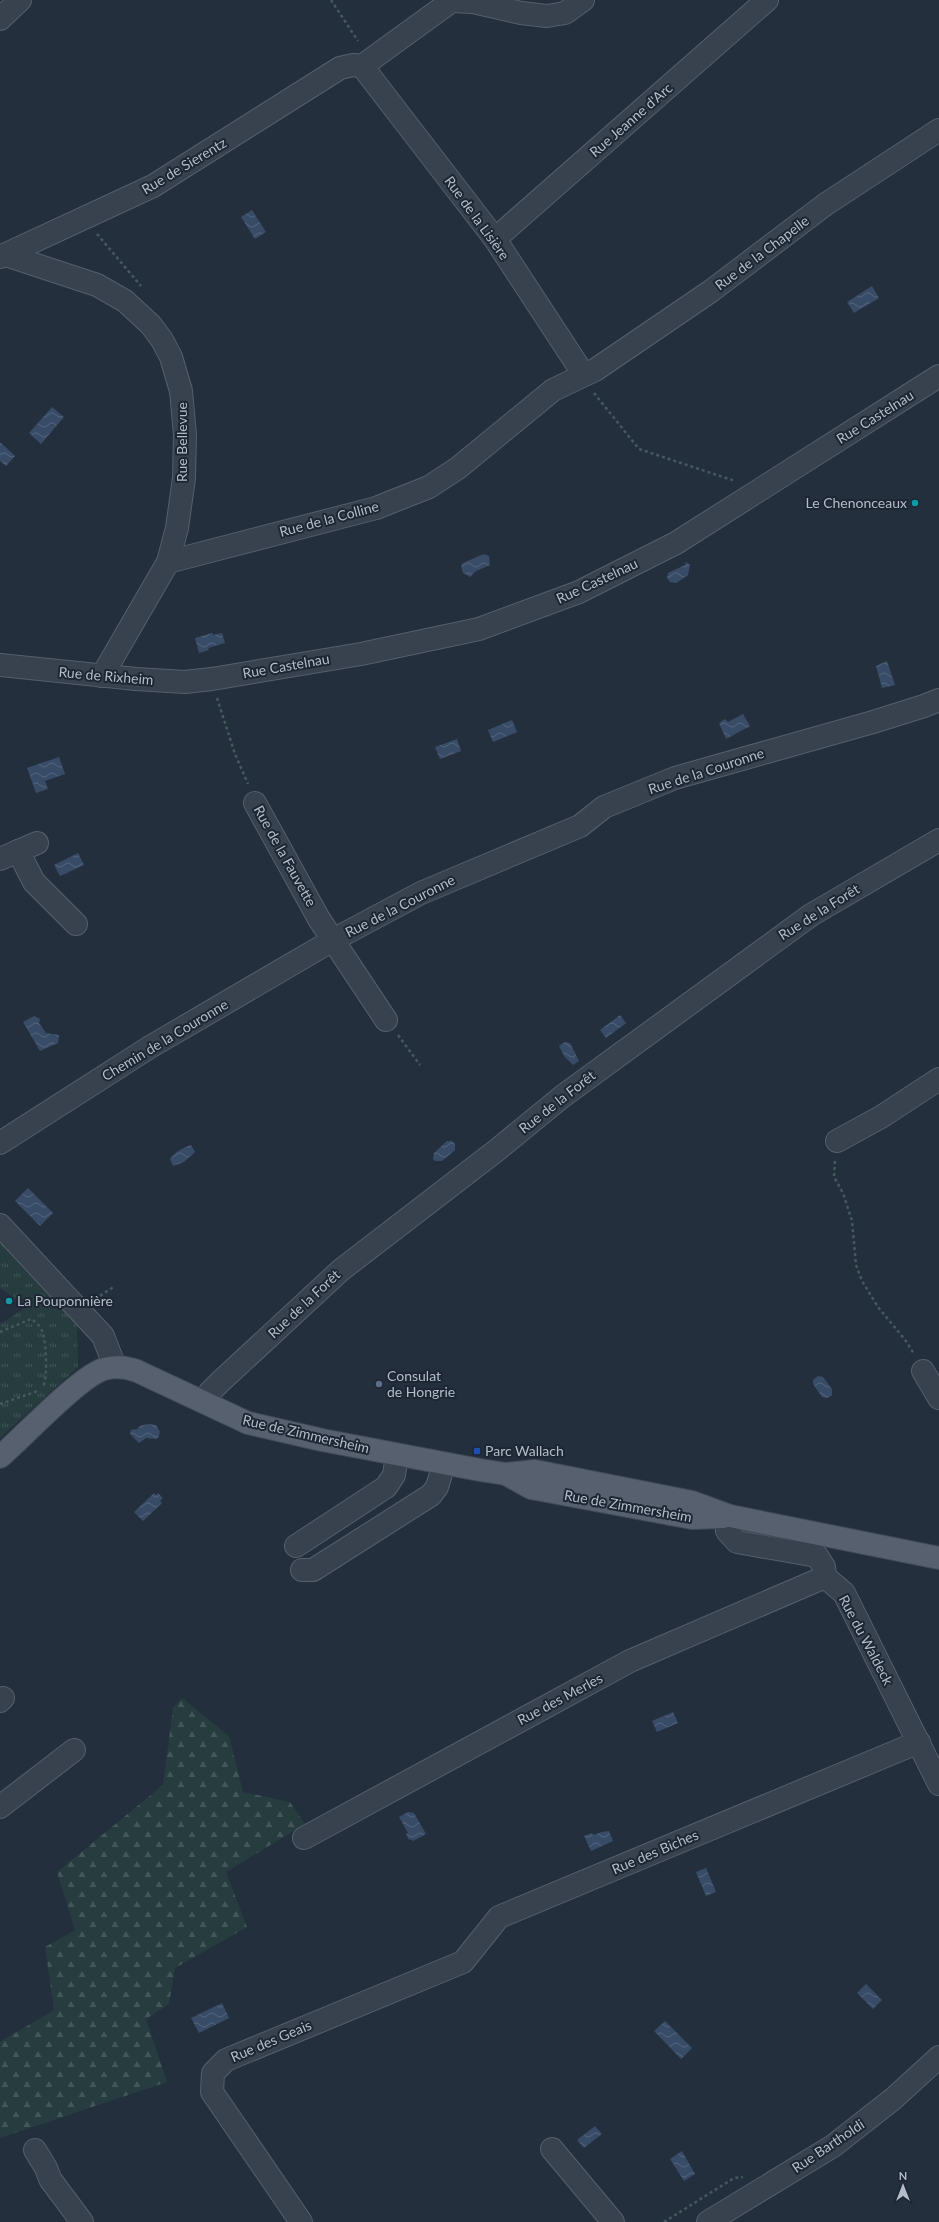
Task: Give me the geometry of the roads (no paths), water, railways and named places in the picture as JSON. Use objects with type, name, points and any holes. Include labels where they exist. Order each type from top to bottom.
[{"type":"main road","name":"Rue de Zimmersheim","points":[[115,1367],[137,1370],[248,1424],[444,1464],[506,1474],[535,1471],[692,1502],[730,1516],[939,1558]]},
{"type":"main road","points":[[0,1458],[85,1379],[97,1372],[115,1367]]},
{"type":"street","points":[[0,19],[20,0]]},
{"type":"street","points":[[362,66],[452,0],[473,2],[521,13],[547,16],[565,13],[583,0]]},
{"type":"street","name":"Rue Jeanne d'Arc","points":[[495,239],[766,0]]},
{"type":"street","name":"Rue de Sierentz","points":[[3,256],[153,186],[340,68],[353,64],[362,66]]},
{"type":"street","name":"Rue de la Lisière","points":[[362,66],[495,239],[589,383]]},
{"type":"street","name":"Rue de la Chapelle","points":[[589,383],[595,370],[711,291],[826,204],[939,130]]},
{"type":"street","name":"Rue Bellevue","points":[[3,256],[80,278],[111,292],[151,325],[162,340],[171,357],[182,391],[185,435],[184,478],[180,508],[168,562]]},
{"type":"street","name":"Rue Castelnau","points":[[212,679],[361,654],[480,630],[579,592],[676,542],[939,376]]},
{"type":"street","name":"Rue de la Colline","points":[[168,562],[376,508],[429,487],[458,468],[553,390],[589,383]]},
{"type":"street","points":[[102,676],[168,562]]},
{"type":"street","name":"Rue de Rixheim","points":[[0,665],[102,676],[167,681],[212,679]]},
{"type":"street","name":"Rue de la Couronne","points":[[332,940],[421,893],[580,826],[604,807],[675,778],[873,722],[939,700]]},
{"type":"street","name":"Rue de la Fauvette","points":[[256,803],[332,940],[386,1020]]},
{"type":"street","name":"Rue de la Forêt","points":[[204,1402],[210,1392],[220,1382],[340,1270],[497,1150],[563,1096],[810,915],[939,840]]},
{"type":"street","points":[[19,851],[34,882],[76,924]]},
{"type":"street","name":"Chemin de la Couronne","points":[[0,1143],[150,1047],[332,940]]},
{"type":"street","points":[[837,1142],[881,1117],[939,1079]]},
{"type":"street","points":[[0,1224],[103,1336],[115,1367]]},
{"type":"street","points":[[923,1370],[939,1398]]},
{"type":"street","points":[[296,1546],[386,1487],[394,1475],[397,1455]]},
{"type":"street","points":[[302,1570],[313,1570],[431,1495],[437,1487],[444,1464]]},
{"type":"street","name":"Rue du Waldeck","points":[[730,1516],[727,1531],[737,1542],[817,1556],[824,1567],[826,1577],[844,1594],[939,1784]]},
{"type":"street","name":"Rue des Merles","points":[[304,1838],[630,1662],[826,1577]]},
{"type":"street","name":"Rue des Biches","points":[[408,1985],[463,1962],[499,1918],[919,1742]]},
{"type":"street","points":[[0,1807],[74,1750]]},
{"type":"street","name":"Rue des Geais","points":[[301,2222],[212,2092],[213,2073],[226,2060],[408,1985]]},
{"type":"street","name":"Rue Bartholdi","points":[[708,2222],[833,2146],[893,2099],[939,2058]]},
{"type":"street","points":[[552,2149],[612,2222]]},
{"type":"street","points":[[35,2150],[46,2168],[50,2179],[82,2222]]},
{"type":"water","points":[[252,210],[266,232],[255,239],[241,217]]},
{"type":"water","points":[[872,286],[879,298],[854,313],[847,302]]},
{"type":"water","points":[[52,407],[64,417],[41,444],[29,433]]},
{"type":"water","points":[[0,442],[15,456],[6,466],[0,461]]},
{"type":"water","points":[[484,554],[489,556],[490,565],[476,571],[470,577],[463,573],[461,565],[463,563]]},
{"type":"water","points":[[686,562],[690,565],[688,575],[676,583],[670,582],[667,578],[668,573],[685,565]]},
{"type":"water","points":[[212,633],[213,635],[222,633],[225,643],[208,648],[209,650],[199,653],[195,638]]},
{"type":"water","points":[[887,661],[895,685],[882,688],[876,666]]},
{"type":"water","points":[[743,714],[750,726],[726,739],[719,723],[725,719],[728,722]]},
{"type":"water","points":[[512,720],[517,732],[493,742],[488,730]]},
{"type":"water","points":[[457,739],[461,751],[440,759],[435,747]]},
{"type":"water","points":[[59,757],[65,774],[45,781],[48,789],[36,793],[27,768]]},
{"type":"water","points":[[78,853],[84,865],[60,876],[54,865]]},
{"type":"water","points":[[620,1015],[626,1023],[606,1038],[600,1030]]},
{"type":"water","points":[[34,1016],[40,1019],[39,1023],[46,1033],[59,1035],[58,1043],[40,1051],[23,1022]]},
{"type":"water","points":[[565,1042],[570,1043],[579,1061],[573,1065],[564,1056],[559,1046]]},
{"type":"water","points":[[447,1141],[452,1141],[455,1144],[455,1150],[442,1161],[435,1161],[433,1159],[434,1153]]},
{"type":"water","points":[[191,1145],[195,1152],[184,1162],[173,1166],[170,1159],[179,1150]]},
{"type":"water","points":[[28,1188],[53,1213],[40,1226],[15,1201]]},
{"type":"water","points":[[818,1376],[823,1377],[832,1389],[832,1395],[827,1398],[822,1397],[813,1384],[813,1380]]},
{"type":"water","points":[[148,1424],[156,1425],[160,1432],[158,1438],[146,1438],[139,1443],[130,1434],[131,1430],[136,1430],[140,1426]]},
{"type":"water","points":[[154,1493],[156,1495],[158,1493],[163,1498],[160,1501],[162,1503],[143,1521],[134,1512]]},
{"type":"water","points":[[673,1712],[678,1723],[657,1732],[652,1721]]},
{"type":"water","points":[[408,1812],[414,1813],[426,1834],[413,1841],[411,1839],[409,1840],[406,1834],[408,1833],[399,1817]]},
{"type":"water","points":[[609,1831],[613,1841],[591,1851],[584,1836],[592,1833],[593,1835]]},
{"type":"water","points":[[706,1868],[716,1892],[706,1896],[696,1872]]},
{"type":"water","points":[[866,1984],[882,2000],[873,2009],[857,1993]]},
{"type":"water","points":[[222,2003],[229,2018],[199,2033],[191,2018]]},
{"type":"water","points":[[665,2021],[692,2048],[681,2059],[654,2031]]},
{"type":"water","points":[[595,2126],[602,2134],[584,2148],[577,2140]]},
{"type":"water","points":[[682,2151],[695,2174],[684,2181],[670,2159]]},
{"type":"place","name":"Le Chenonceaux","points":[[915,503]]},
{"type":"place","name":"La Pouponnière","points":[[9,1301]]},
{"type":"place","name":"Consulat de Hongrie","points":[[379,1384]]},
{"type":"place","name":"Parc Wallach","points":[[477,1451]]}]
